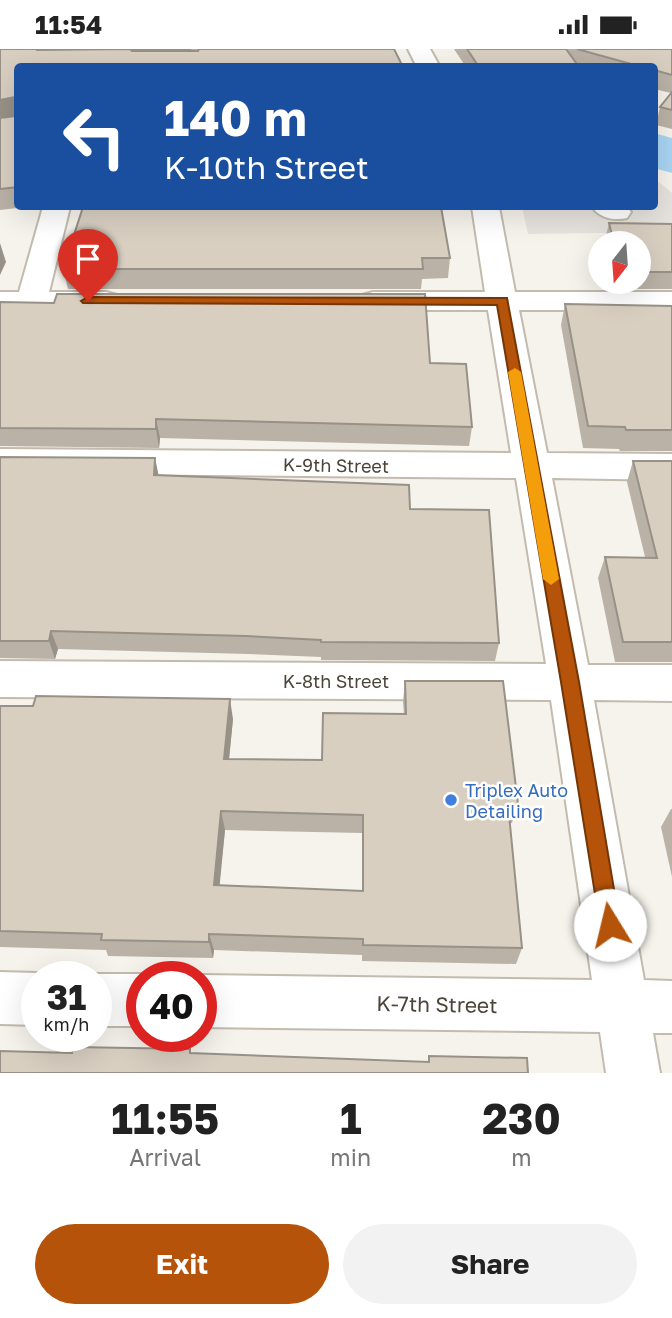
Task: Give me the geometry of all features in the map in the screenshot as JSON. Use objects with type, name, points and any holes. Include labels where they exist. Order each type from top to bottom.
[{"type":"street","points":[[32,301],[55,210]]},
{"type":"street","points":[[486,210],[570,682],[648,1007],[633,1073]]},
{"type":"street","points":[[0,300],[129,301]]},
{"type":"street","points":[[350,301],[672,302]]},
{"type":"street","name":"K-9th Street","points":[[0,461],[672,467]]},
{"type":"street","name":"K-8th Street","points":[[0,679],[672,683]]},
{"type":"street","points":[[0,998],[21,999]]},
{"type":"street","name":"K-7th Street","points":[[217,1001],[648,1007]]},
{"type":"shaded area","points":[[658,181],[672,193],[672,232],[588,231],[588,233],[528,234],[523,210],[658,210]]},
{"type":"building","points":[[0,49],[394,49],[401,63],[14,63],[14,97],[0,100]]},
{"type":"building","points":[[467,49],[566,49],[576,63],[476,63]]},
{"type":"building","points":[[577,49],[672,49],[672,75],[658,71],[658,63],[628,63]]},
{"type":"building","points":[[672,92],[672,110],[660,107]]},
{"type":"building","points":[[14,116],[14,187],[0,189],[0,118]]},
{"type":"building","points":[[82,210],[442,210],[450,258],[422,258],[423,269],[63,269]]},
{"type":"building","points":[[609,223],[672,224],[672,272],[651,272],[651,231],[611,231]]},
{"type":"building","points":[[57,294],[425,294],[430,363],[466,364],[472,427],[156,419],[156,429],[0,428],[0,302],[54,303]]},
{"type":"building","points":[[565,304],[672,306],[672,430],[626,430],[625,427],[588,426]]},
{"type":"building","points":[[0,457],[155,458],[154,475],[409,485],[410,509],[489,510],[499,643],[321,642],[246,636],[51,631],[49,641],[0,641]]},
{"type":"building","points":[[633,461],[672,461],[672,642],[623,642],[605,557],[657,558]]},
{"type":"building","points":[[405,681],[503,681],[518,804],[508,804],[522,948],[363,945],[363,939],[209,934],[209,942],[101,940],[102,934],[0,931],[0,706],[33,706],[36,696],[230,699],[224,759],[322,760],[323,713],[406,714]],"holes":[[[221,811],[363,815],[363,891],[214,885]]]},
{"type":"building","points":[[112,1048],[126,1048],[126,1052],[190,1052],[429,1062],[429,1056],[527,1058],[528,1073],[0,1073],[0,1051],[112,1052]]},
{"type":"waterway","points":[[658,149],[672,159]]},
{"type":"slow traffic","points":[[515,372],[551,579]]},
{"type":"place","name":"Triplex Auto Detailing","points":[[451,800]]},
{"type":"route","points":[[88,301],[502,301],[610,925]]}]
